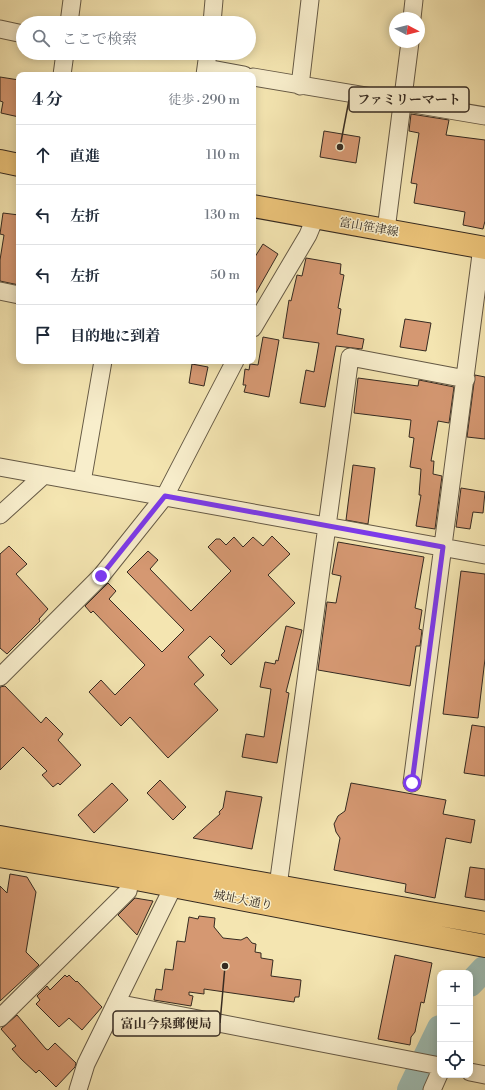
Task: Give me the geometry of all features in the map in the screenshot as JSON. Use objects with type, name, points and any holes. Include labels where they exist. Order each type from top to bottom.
[{"type":"main road","points":[[0,161],[16,164]]},
{"type":"main road","name":"富山笹津線","points":[[256,207],[483,247]]},
{"type":"main road","name":"城址大通り","points":[[0,837],[485,923]]},
{"type":"main road","name":"城址大通り","points":[[0,856],[131,878],[485,946]]},
{"type":"street","points":[[70,16],[72,0]]},
{"type":"street","points":[[213,16],[214,0]]},
{"type":"street","points":[[300,86],[310,0]]},
{"type":"street","points":[[413,12],[414,0]]},
{"type":"street","points":[[0,30],[16,33]]},
{"type":"street","points":[[386,230],[409,48]]},
{"type":"street","points":[[62,72],[64,60]]},
{"type":"street","points":[[206,65],[233,72]]},
{"type":"street","points":[[256,78],[485,116]]},
{"type":"street","points":[[256,323],[308,235],[316,218]]},
{"type":"street","points":[[412,783],[483,247]]},
{"type":"street","points":[[0,291],[16,294]]},
{"type":"street","points":[[278,886],[350,357],[466,379]]},
{"type":"street","points":[[82,482],[102,364]]},
{"type":"street","points":[[0,677],[101,576],[165,496],[233,364]]},
{"type":"street","points":[[0,467],[485,555]]},
{"type":"street","points":[[0,515],[44,476]]},
{"type":"street","points":[[0,1018],[128,891],[131,878]]},
{"type":"street","points":[[78,1090],[86,1064],[173,887]]},
{"type":"street","points":[[116,1002],[437,1065]]},
{"type":"street","points":[[473,1073],[485,1075]]},
{"type":"street","points":[[432,1090],[437,1078]]},
{"type":"building","points":[[0,77],[16,80],[16,116],[1,113],[3,102],[0,101]]},
{"type":"building","points":[[411,114],[449,120],[446,135],[485,140],[485,221],[483,229],[463,225],[465,212],[414,203],[417,184],[411,183],[419,133],[409,131]]},
{"type":"building","points":[[324,131],[360,137],[356,163],[320,157]]},
{"type":"building","points":[[3,213],[16,215],[16,284],[0,281],[0,260],[4,235],[0,234]]},
{"type":"building","points":[[263,244],[278,254],[256,293],[256,255]]},
{"type":"building","points":[[306,258],[341,264],[340,274],[344,275],[338,308],[341,309],[337,334],[364,339],[362,349],[336,346],[325,407],[300,403],[306,370],[314,372],[319,343],[283,338],[289,300],[291,301],[297,275],[302,276]]},
{"type":"building","points":[[405,319],[431,323],[426,351],[400,347]]},
{"type":"building","points":[[263,337],[279,340],[269,397],[244,392],[246,385],[243,385],[245,369],[249,370],[250,364],[258,365]]},
{"type":"building","points":[[192,364],[208,367],[204,386],[189,383]]},
{"type":"building","points":[[475,375],[485,377],[485,439],[467,437]]},
{"type":"building","points":[[358,378],[418,386],[419,380],[454,387],[449,423],[438,421],[431,461],[434,461],[433,474],[442,476],[435,529],[416,526],[421,495],[419,495],[421,469],[410,467],[414,438],[409,437],[411,420],[354,413]]},
{"type":"building","points":[[353,465],[375,468],[368,524],[346,520]]},
{"type":"building","points":[[461,488],[485,492],[483,513],[473,512],[470,529],[456,527]]},
{"type":"building","points":[[272,536],[290,554],[268,575],[295,603],[231,665],[221,655],[225,651],[210,636],[188,657],[204,675],[194,684],[218,710],[168,758],[130,717],[121,726],[89,692],[101,680],[115,695],[145,665],[93,611],[91,613],[85,606],[108,583],[116,591],[109,599],[162,652],[184,630],[127,572],[148,551],[158,560],[150,569],[191,611],[231,571],[208,547],[216,539],[220,539],[226,545],[234,537],[243,547],[253,537],[263,546]]},
{"type":"building","points":[[338,542],[424,557],[415,608],[422,610],[419,629],[422,630],[420,646],[416,646],[410,686],[318,670],[327,602],[336,603],[341,576],[332,574]]},
{"type":"building","points":[[9,546],[27,564],[16,574],[48,609],[39,619],[40,621],[7,654],[0,648],[0,554]]},
{"type":"building","points":[[461,571],[485,574],[485,659],[478,718],[443,714]]},
{"type":"building","points":[[286,626],[302,630],[286,692],[289,693],[277,763],[242,757],[246,734],[264,737],[271,689],[260,687],[265,662],[275,664],[276,660],[278,661]]},
{"type":"building","points":[[5,686],[41,723],[46,717],[63,734],[58,740],[81,765],[60,785],[58,783],[53,787],[42,775],[47,771],[23,747],[0,770],[0,687]]},
{"type":"building","points":[[472,725],[485,727],[485,776],[464,773]]},
{"type":"building","points":[[160,780],[186,807],[173,820],[147,793]]},
{"type":"building","points":[[112,783],[128,800],[94,833],[78,815]]},
{"type":"building","points":[[351,783],[446,800],[443,814],[475,820],[471,843],[446,838],[435,898],[405,892],[406,884],[334,870],[340,838],[336,832],[334,824],[338,816],[345,811]]},
{"type":"building","points":[[226,791],[262,797],[252,849],[193,838],[220,814],[219,812],[223,808]]},
{"type":"building","points":[[470,867],[485,869],[485,900],[465,897]]},
{"type":"building","points":[[10,874],[27,877],[36,892],[26,952],[39,965],[0,1001],[0,886],[7,893]]},
{"type":"building","points":[[135,898],[153,901],[137,935],[118,915]]},
{"type":"building","points":[[199,916],[215,918],[214,927],[223,938],[241,940],[247,937],[252,943],[256,944],[255,952],[261,953],[261,958],[273,960],[271,976],[301,980],[299,997],[295,997],[294,1002],[204,989],[204,994],[189,992],[189,995],[193,996],[191,1006],[154,1000],[156,989],[162,990],[165,969],[173,970],[177,941],[185,942],[189,917],[198,919]]},
{"type":"building","points":[[395,955],[432,963],[424,1003],[421,1002],[415,1032],[411,1037],[410,1045],[378,1039]]},
{"type":"building","points":[[65,975],[67,977],[69,975],[76,982],[77,981],[102,1007],[82,1030],[69,1018],[59,1027],[36,1004],[40,1000],[37,996],[47,986],[50,990]]},
{"type":"building","points":[[17,1015],[46,1049],[48,1050],[55,1043],[76,1063],[75,1067],[56,1087],[39,1070],[36,1073],[21,1059],[12,1049],[16,1046],[1,1029]]},
{"type":"waterway","points":[[473,981],[484,969]]},
{"type":"waterway","points":[[410,1090],[437,1034]]},
{"type":"place","name":"ファミリーマート","points":[[340,147]]},
{"type":"place","name":"富山今泉郵便局","points":[[225,966]]},
{"type":"route","points":[[101,576],[165,496],[443,547],[412,783]]}]
